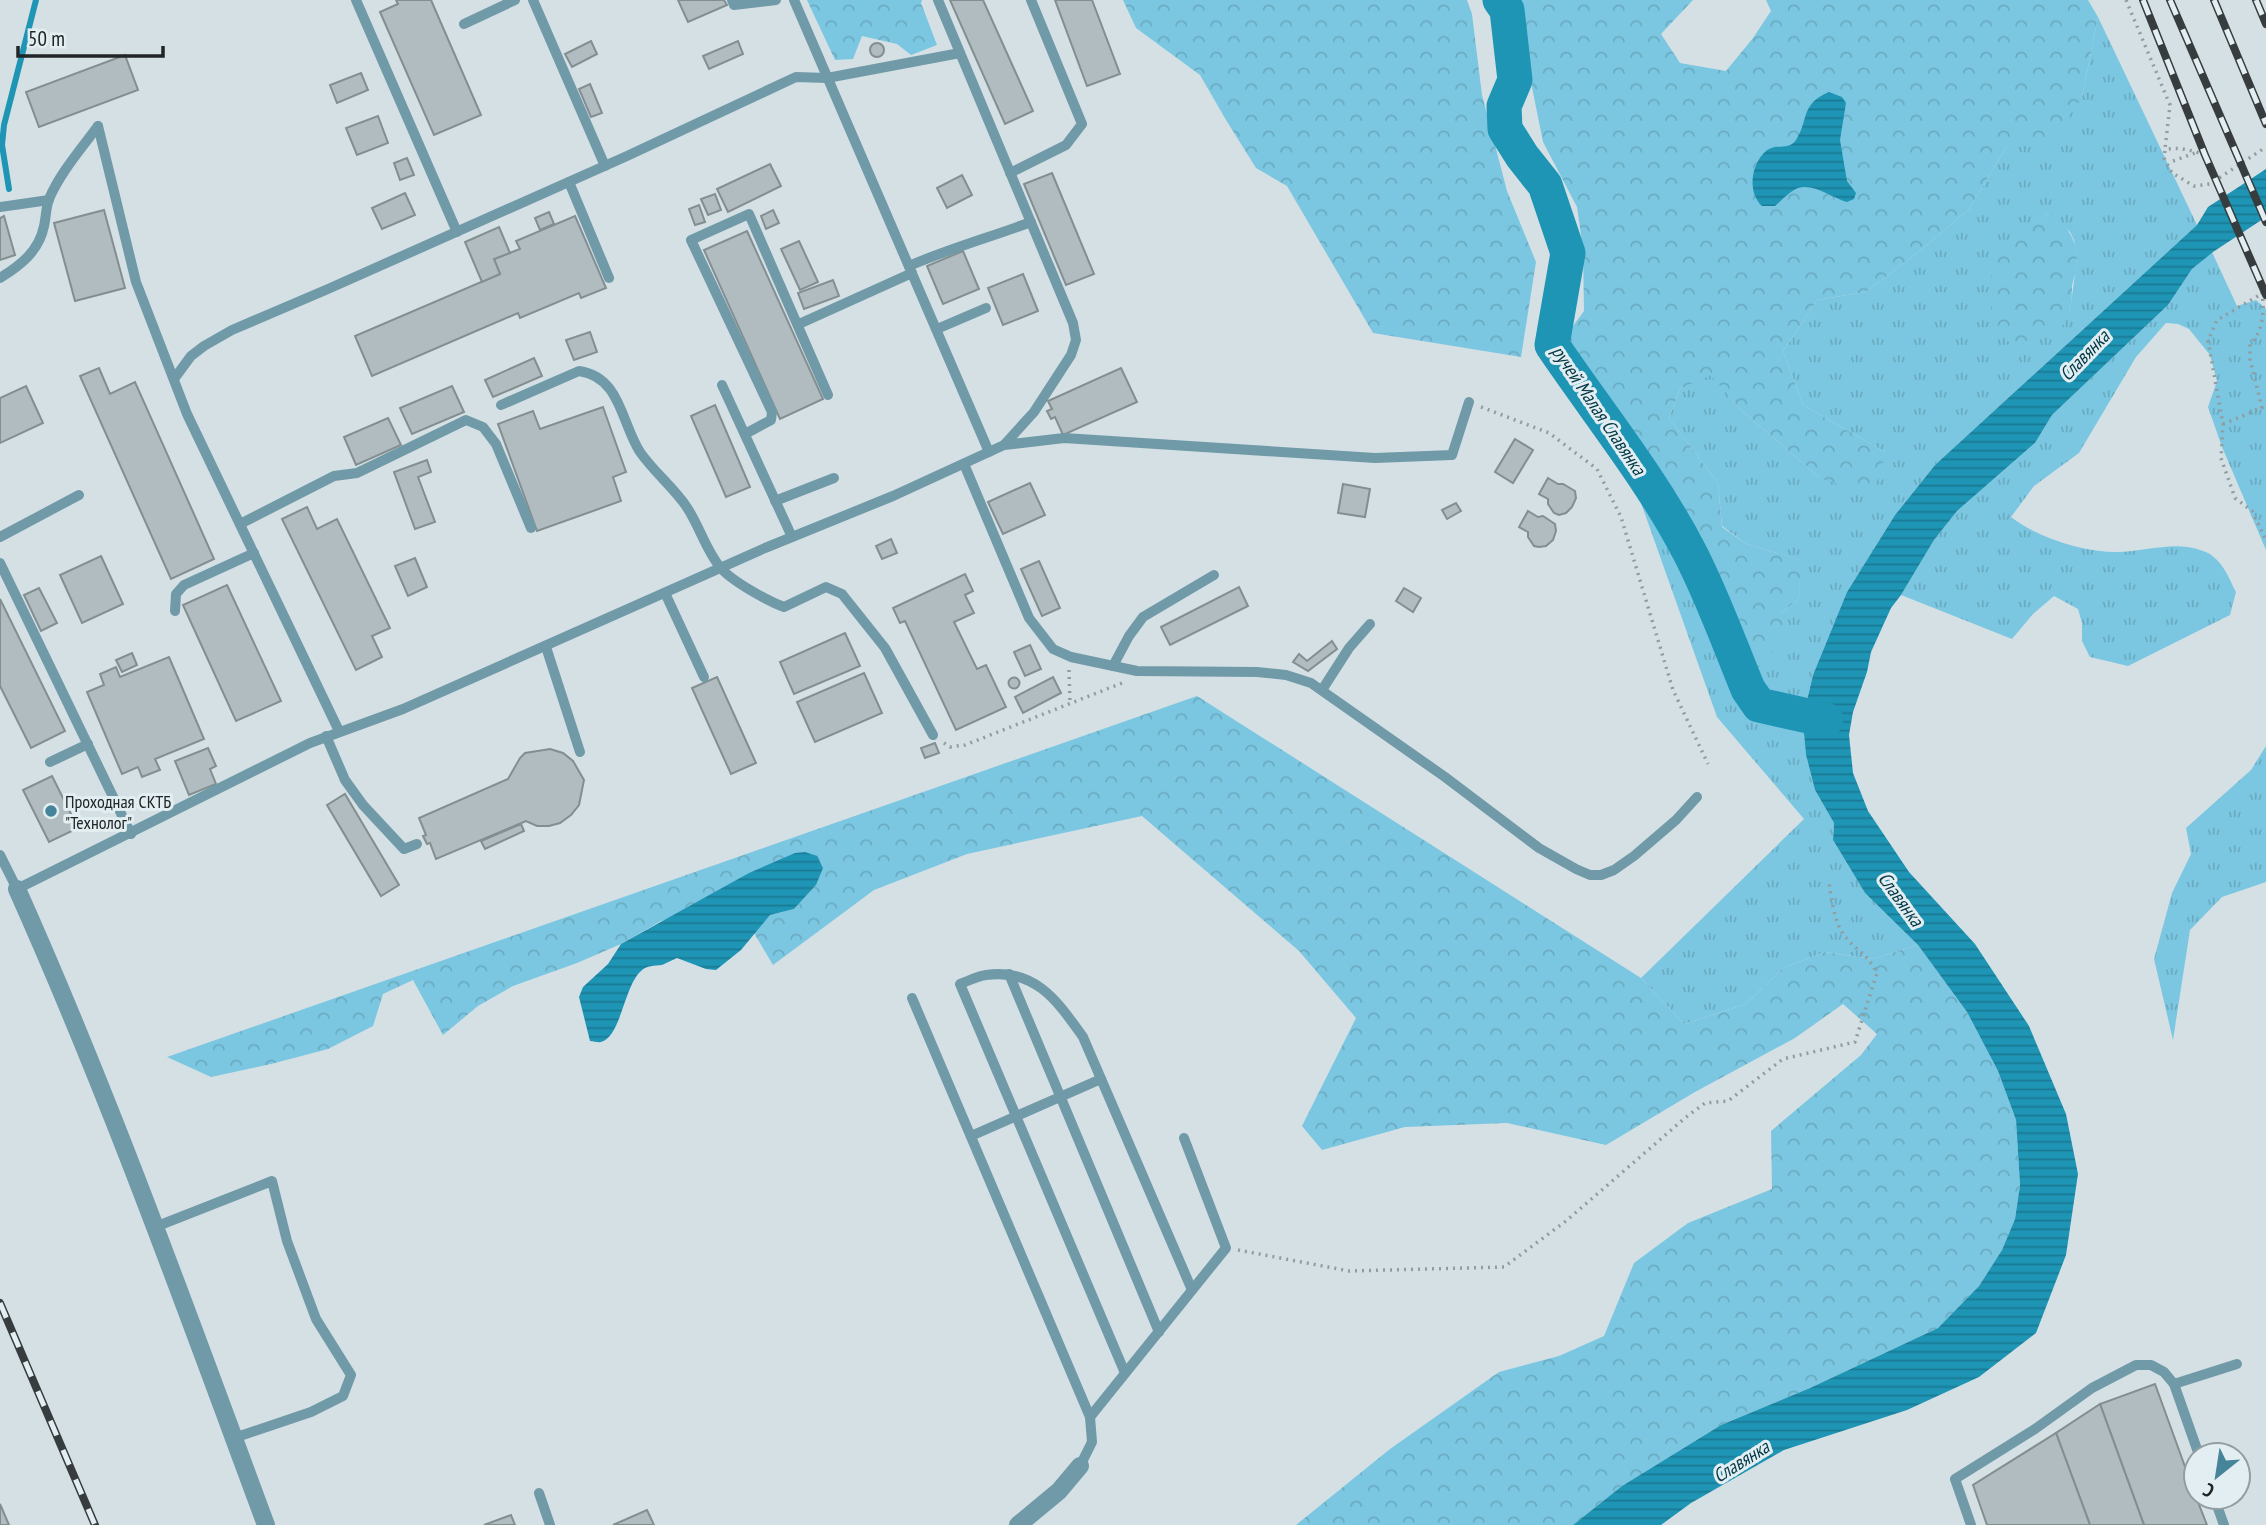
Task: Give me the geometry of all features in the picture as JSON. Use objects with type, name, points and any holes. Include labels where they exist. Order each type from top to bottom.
[{"type":"street","points":[[17,889],[72,1015],[155,1227],[266,1525]]},
{"type":"street","points":[[1018,1525],[1059,1491],[1080,1466]]},
{"type":"lane","points":[[356,0],[457,232]]},
{"type":"lane","points":[[464,24],[515,0]]},
{"type":"lane","points":[[533,0],[605,166]]},
{"type":"lane","points":[[732,0],[734,5],[776,0]]},
{"type":"lane","points":[[794,0],[989,452]]},
{"type":"lane","points":[[939,0],[1073,323],[1076,340],[1071,355],[1034,412],[1004,445]]},
{"type":"lane","points":[[1010,173],[1066,145],[1082,124],[1031,0]]},
{"type":"lane","points":[[174,379],[191,356],[232,330],[605,166],[796,77],[827,78],[960,53]]},
{"type":"lane","points":[[0,278],[27,259],[35,249],[44,229],[49,200],[63,175],[98,126],[136,282],[187,414],[339,731]]},
{"type":"lane","points":[[569,182],[609,278]]},
{"type":"lane","points":[[0,208],[49,200]]},
{"type":"lane","points":[[745,435],[771,420],[772,412],[691,240],[749,214],[828,395]]},
{"type":"lane","points":[[799,324],[911,270],[937,254],[1031,222]]},
{"type":"lane","points":[[937,329],[986,308]]},
{"type":"lane","points":[[501,405],[579,371],[593,373],[606,384],[616,399],[640,452],[686,506],[721,568],[766,601],[784,607],[826,587],[842,594],[885,648],[933,735]]},
{"type":"lane","points":[[722,385],[792,537]]},
{"type":"lane","points":[[0,855],[17,889],[326,736],[403,709],[1004,445],[1065,438],[1375,458],[1452,455],[1469,402]]},
{"type":"lane","points":[[240,524],[334,476],[357,473],[466,420],[483,427],[496,444],[531,528]]},
{"type":"lane","points":[[964,464],[1029,618],[1054,649],[1071,657],[1137,671],[1258,672],[1286,675],[1311,683],[1445,777],[1539,848],[1590,875],[1601,875],[1614,870],[1634,856],[1676,820],[1697,797]]},
{"type":"lane","points":[[775,501],[834,478]]},
{"type":"lane","points":[[0,537],[79,495]]},
{"type":"lane","points":[[175,611],[176,594],[184,584],[254,553]]},
{"type":"lane","points":[[0,563],[131,834]]},
{"type":"lane","points":[[1113,666],[1143,617],[1214,575]]},
{"type":"lane","points":[[665,593],[704,677]]},
{"type":"lane","points":[[1322,690],[1349,648],[1370,624]]},
{"type":"lane","points":[[546,647],[580,752]]},
{"type":"lane","points":[[326,736],[345,780],[363,805],[404,849],[417,845]]},
{"type":"lane","points":[[50,762],[88,744]]},
{"type":"lane","points":[[1125,1373],[960,984],[985,975],[1009,974],[1036,983],[1056,1000],[1083,1037],[1192,1290]]},
{"type":"lane","points":[[1009,974],[1159,1332]]},
{"type":"lane","points":[[912,998],[1090,1416],[1092,1442],[1080,1466]]},
{"type":"lane","points":[[971,1136],[1101,1079]]},
{"type":"lane","points":[[1090,1416],[1226,1248],[1184,1138]]},
{"type":"lane","points":[[155,1227],[272,1181],[287,1241],[316,1319],[351,1375],[343,1396],[311,1412],[234,1438]]},
{"type":"lane","points":[[2174,1384],[2236,1364]]},
{"type":"lane","points":[[1971,1525],[1955,1479],[2035,1429],[2092,1388],[2136,1365],[2151,1365],[2164,1372],[2174,1384],[2194,1441]]},
{"type":"lane","points":[[538,1493],[550,1525]]},
{"type":"path","points":[[2126,0],[2170,105],[2164,158],[2172,173],[2194,186],[2210,184],[2266,147]]},
{"type":"path","points":[[2164,158],[2165,150],[2170,148],[2205,155]]},
{"type":"path","points":[[2173,161],[2195,153]]},
{"type":"path","points":[[2222,424],[2262,408],[2250,359],[2250,344],[2257,337],[2262,325],[2264,307],[2261,284]]},
{"type":"path","points":[[2258,296],[2217,320],[2208,341],[2222,424],[2221,458],[2235,499],[2252,511],[2266,540]]},
{"type":"path","points":[[1469,402],[1549,433],[1597,469],[1621,516],[1673,690],[1708,764]]},
{"type":"path","points":[[1070,703],[1068,680],[1071,657]]},
{"type":"path","points":[[933,735],[950,747],[965,745],[1115,688],[1137,671]]},
{"type":"path","points":[[1226,1248],[1349,1271],[1504,1267],[1566,1221],[1705,1103],[1728,1101],[1783,1059],[1855,1042],[1877,973],[1868,956],[1847,939],[1835,916],[1829,882]]},
{"type":"green space","points":[[807,0],[922,0],[937,45],[911,55],[897,44],[862,36],[853,59],[835,60]]},
{"type":"green space","points":[[1123,0],[1467,0],[1472,14],[1482,95],[1507,191],[1536,262],[1521,357],[1373,333],[1287,186],[1256,168],[1200,75],[1136,28]]},
{"type":"green space","points":[[1517,0],[1693,0],[1661,34],[1680,63],[1726,71],[1771,11],[1766,0],[2088,0],[2098,17],[2082,97],[2049,146],[2007,146],[1969,209],[1866,292],[1817,300],[1783,351],[1803,405],[1885,452],[1881,474],[1869,496],[1820,478],[1740,409],[1711,375],[1680,389],[1669,418],[1718,483],[1722,527],[1746,544],[1801,560],[1799,598],[1782,613],[1786,634],[1761,667],[1746,671],[1697,548],[1562,341],[1584,311],[1583,249],[1577,207],[1543,142],[1519,23]]},
{"type":"green space","points":[[2098,17],[2197,225],[1935,465],[1895,515],[1847,592],[1813,675],[1805,709],[1785,707],[1766,700],[1754,690],[1746,671],[1761,667],[1782,613],[1799,598],[1800,560],[1746,544],[1722,526],[1718,483],[1669,418],[1680,389],[1711,374],[1740,409],[1820,478],[1885,452],[1803,405],[1783,351],[1817,300],[1866,292],[1921,250],[1969,209],[2007,146],[2082,97]],"holes":[[[2049,214],[2070,232],[2077,258],[2070,311],[2061,327],[2002,249],[2023,228]]]},
{"type":"green space","points":[[2049,214],[2063,224],[2075,244],[2077,260],[2069,313],[2065,323],[2050,335],[2009,342],[1998,330],[1992,315],[1992,265],[2001,249],[2015,234]]},
{"type":"green space","points":[[2212,252],[2237,306],[2256,300],[2266,309],[2266,550],[2208,407],[2217,381],[2210,355],[2189,329],[2178,324],[2166,323],[2136,357],[2079,453],[2034,486],[2011,517],[2047,537],[2090,549],[2128,552],[2181,547],[2203,551],[2219,562],[2236,592],[2230,615],[2128,666],[2090,657],[2082,641],[2082,623],[2078,609],[2054,596],[2033,614],[2012,639],[1901,595],[1934,540],[1957,511],[2035,443],[2052,415],[2168,305],[2192,269]]},
{"type":"green space","points":[[1641,503],[1679,558],[1719,642],[1737,692],[1758,711],[1776,718],[1803,723],[1806,755],[1815,790],[1834,823],[1833,840],[1865,893],[1918,945],[1872,959],[1825,952],[1783,968],[1746,1004],[1684,1024],[1641,978],[1804,819],[1717,717]]},
{"type":"green space","points":[[1197,696],[1641,978],[1684,1024],[1746,1004],[1783,968],[1825,952],[1872,959],[1918,945],[1967,1012],[1998,1071],[2016,1120],[2020,1185],[2015,1219],[2002,1250],[1979,1286],[1938,1328],[1810,1388],[1721,1425],[1622,1486],[1573,1525],[1296,1525],[1390,1449],[1499,1372],[1559,1356],[1604,1336],[1634,1263],[1688,1223],[1772,1189],[1771,1131],[1861,1055],[1877,1034],[1843,1004],[1795,1038],[1695,1092],[1606,1145],[1507,1123],[1405,1127],[1322,1150],[1302,1126],[1356,1018],[1299,951],[1142,816],[967,854],[874,890],[773,965],[754,933],[770,915],[794,909],[816,885],[661,921],[621,944],[513,986],[478,1006],[443,1035],[413,980],[383,994],[373,1026],[328,1049],[211,1077],[167,1057]]},
{"type":"green space","points":[[2266,746],[2266,882],[2222,897],[2190,930],[2173,1040],[2154,959],[2172,893],[2191,854],[2186,828],[2251,770]]},
{"type":"water","points":[[1829,92],[1842,97],[1846,103],[1840,140],[1847,181],[1856,193],[1854,199],[1847,202],[1804,187],[1792,191],[1775,206],[1762,206],[1753,186],[1757,163],[1766,151],[1793,143],[1800,133],[1809,107]]},
{"type":"water","name":"Славянка","points":[[2266,169],[2266,217],[2192,269],[2168,305],[2052,415],[2035,443],[1957,511],[1934,540],[1891,608],[1871,652],[1853,712],[1849,735],[1853,773],[1868,811],[1909,872],[1975,944],[2029,1026],[2066,1114],[2078,1174],[2066,1255],[2036,1333],[1979,1377],[1907,1410],[1784,1450],[1691,1503],[1661,1525],[1573,1525],[1622,1486],[1721,1425],[1810,1388],[1938,1328],[1979,1286],[2002,1250],[2015,1219],[2020,1185],[2016,1120],[1998,1071],[1967,1012],[1918,945],[1865,893],[1833,840],[1834,823],[1815,790],[1806,755],[1803,723],[1813,675],[1847,592],[1895,515],[1935,465],[2197,225],[2208,207]]},
{"type":"water","points":[[805,852],[817,856],[823,868],[816,885],[794,909],[770,915],[741,950],[716,970],[677,958],[643,969],[635,978],[618,1021],[608,1038],[601,1042],[590,1041],[579,997],[583,987],[608,964],[621,944],[749,873],[795,853]]},
{"type":"building","points":[[396,0],[431,0],[481,115],[434,135],[380,12],[398,4]]},
{"type":"building","points":[[678,0],[724,0],[727,5],[688,22]]},
{"type":"building","points":[[950,0],[983,0],[1033,111],[1005,124]]},
{"type":"building","points":[[1055,0],[1092,0],[1120,74],[1087,86]]},
{"type":"building","points":[[591,41],[597,54],[572,67],[565,54]]},
{"type":"building","points":[[738,41],[743,54],[709,69],[703,56]]},
{"type":"building","points":[[874,43],[880,43],[884,50],[880,57],[874,57],[870,53],[870,47]]},
{"type":"building","points":[[125,55],[138,90],[39,127],[26,92]]},
{"type":"building","points":[[361,73],[368,90],[337,103],[330,85]]},
{"type":"building","points":[[590,84],[602,113],[591,117],[579,89]]},
{"type":"building","points":[[378,116],[388,143],[357,155],[346,128]]},
{"type":"building","points":[[407,158],[414,175],[400,180],[394,163]]},
{"type":"building","points":[[770,164],[781,186],[728,212],[717,189]]},
{"type":"building","points":[[1052,173],[1094,274],[1066,285],[1024,184]]},
{"type":"building","points":[[962,175],[972,195],[947,208],[937,188]]},
{"type":"building","points":[[405,193],[415,215],[382,229],[372,208]]},
{"type":"building","points":[[715,194],[721,210],[708,215],[701,199]]},
{"type":"building","points":[[699,205],[705,222],[695,225],[689,209]]},
{"type":"building","points":[[104,210],[125,288],[75,301],[54,223]]},
{"type":"building","points":[[773,210],[779,223],[766,229],[761,216]]},
{"type":"building","points":[[549,212],[554,224],[540,230],[535,218]]},
{"type":"building","points":[[4,216],[15,255],[0,260],[0,218]]},
{"type":"building","points":[[575,216],[606,288],[581,298],[579,293],[520,318],[518,313],[372,376],[355,336],[500,274],[494,259],[520,249],[516,241]]},
{"type":"building","points":[[499,227],[510,253],[494,259],[500,274],[482,282],[465,242]]},
{"type":"building","points":[[747,231],[823,399],[780,419],[704,250]]},
{"type":"building","points":[[799,241],[818,282],[800,290],[781,249]]},
{"type":"building","points":[[963,251],[979,289],[943,304],[927,266]]},
{"type":"building","points":[[1023,274],[1038,311],[1003,325],[988,288]]},
{"type":"building","points":[[833,280],[839,296],[804,309],[798,293]]},
{"type":"building","points":[[590,332],[597,352],[574,360],[566,340]]},
{"type":"building","points":[[534,358],[542,376],[493,397],[485,380]]},
{"type":"building","points":[[99,368],[110,394],[135,382],[214,559],[171,579],[80,376]]},
{"type":"building","points":[[1121,368],[1137,402],[1063,435],[1055,417],[1051,419],[1047,411],[1052,409],[1048,401]]},
{"type":"building","points":[[26,386],[43,423],[0,443],[0,398]]},
{"type":"building","points":[[452,386],[464,412],[412,434],[400,408]]},
{"type":"building","points":[[715,405],[750,487],[726,497],[691,416]]},
{"type":"building","points":[[603,407],[626,472],[613,477],[621,501],[537,531],[498,424],[533,411],[540,429]]},
{"type":"building","points":[[388,418],[401,445],[356,465],[344,437]]},
{"type":"building","points":[[1515,439],[1533,450],[1513,483],[1495,472]]},
{"type":"building","points":[[427,460],[431,472],[418,477],[435,522],[415,529],[394,472]]},
{"type":"building","points":[[1548,478],[1575,491],[1576,498],[1566,513],[1554,513],[1548,499],[1539,494]]},
{"type":"building","points":[[1030,483],[1045,515],[1003,534],[988,502]]},
{"type":"building","points":[[1343,484],[1370,489],[1365,517],[1338,513]]},
{"type":"building","points":[[1456,503],[1461,511],[1447,519],[1442,510]]},
{"type":"building","points":[[307,507],[317,529],[337,519],[390,628],[372,636],[382,657],[356,670],[282,519]]},
{"type":"building","points":[[1528,511],[1555,524],[1553,540],[1546,546],[1534,546],[1528,532],[1519,527]]},
{"type":"building","points":[[891,539],[897,553],[882,559],[876,546]]},
{"type":"building","points":[[101,556],[123,604],[82,623],[60,575]]},
{"type":"building","points":[[415,558],[427,587],[408,596],[395,566]]},
{"type":"building","points":[[1039,561],[1060,608],[1042,616],[1021,569]]},
{"type":"building","points":[[965,574],[973,591],[965,595],[974,613],[954,622],[977,669],[986,665],[1006,707],[956,730],[905,621],[900,623],[893,608]]},
{"type":"building","points":[[227,585],[281,701],[236,721],[183,605]]},
{"type":"building","points":[[1239,587],[1248,606],[1170,645],[1161,627]]},
{"type":"building","points":[[39,588],[57,623],[41,631],[24,595]]},
{"type":"building","points":[[1404,588],[1421,598],[1413,612],[1396,601]]},
{"type":"building","points":[[0,599],[65,731],[31,748],[0,686]]},
{"type":"building","points":[[845,633],[860,666],[794,694],[780,662]]},
{"type":"building","points":[[1332,641],[1337,649],[1308,671],[1293,662],[1299,654],[1307,661]]},
{"type":"building","points":[[1030,645],[1041,669],[1025,676],[1014,652]]},
{"type":"building","points":[[132,653],[137,665],[122,672],[116,660]]},
{"type":"building","points":[[169,657],[204,739],[155,759],[160,770],[142,777],[138,767],[122,774],[87,692],[104,685],[100,674],[116,667],[120,677]]},
{"type":"building","points":[[864,673],[882,713],[815,742],[797,702]]},
{"type":"building","points":[[717,677],[756,763],[731,774],[692,688]]},
{"type":"building","points":[[1014,677],[1020,683],[1014,689],[1008,683]]},
{"type":"building","points":[[1053,677],[1061,693],[1023,713],[1015,697]]},
{"type":"building","points":[[935,743],[939,753],[925,758],[921,748]]},
{"type":"building","points":[[208,748],[216,766],[210,769],[216,784],[189,795],[175,761]]},
{"type":"building","points":[[550,749],[563,753],[573,761],[584,780],[579,805],[571,815],[560,823],[549,826],[537,826],[526,821],[436,859],[430,843],[427,844],[423,836],[426,835],[419,818],[508,779],[525,753]]},
{"type":"building","name":"Проходная СКТБ \"Технолог\"","points":[[52,776],[78,828],[49,842],[23,790]]},
{"type":"building","points":[[345,794],[399,885],[381,896],[327,805]]},
{"type":"building","points":[[521,824],[524,831],[485,849],[481,841]]},
{"type":"building","points":[[2155,1384],[2182,1458],[2182,1511],[2202,1511],[2207,1525],[2144,1525],[2100,1404]]},
{"type":"building","points":[[2100,1404],[2144,1525],[2090,1525],[2056,1433]]},
{"type":"building","points":[[2056,1433],[2090,1525],[1987,1525],[1973,1485]]},
{"type":"building","points":[[0,1504],[9,1525],[0,1525]]},
{"type":"building","points":[[647,1510],[654,1525],[613,1525]]},
{"type":"building","points":[[511,1515],[515,1525],[484,1525]]},
{"type":"waterway","points":[[9,189],[2,145],[4,125],[36,0]]},
{"type":"waterway","name":"ручей Малая Славянка","points":[[1500,0],[1507,10],[1515,80],[1504,106],[1505,129],[1545,185],[1568,253],[1552,345],[1674,524],[1705,585],[1748,689],[1759,705],[1826,720]]},
{"type":"railway","points":[[2143,0],[2205,155],[2266,295]]},
{"type":"railway","points":[[2170,0],[2266,222]]},
{"type":"railway","points":[[2214,0],[2266,124]]},
{"type":"railway","points":[[2256,0],[2266,24]]},
{"type":"railway","points":[[0,1303],[95,1525]]},
{"type":"place","name":"Проходная СКТБ \"Технолог\"","points":[[51,811]]}]
